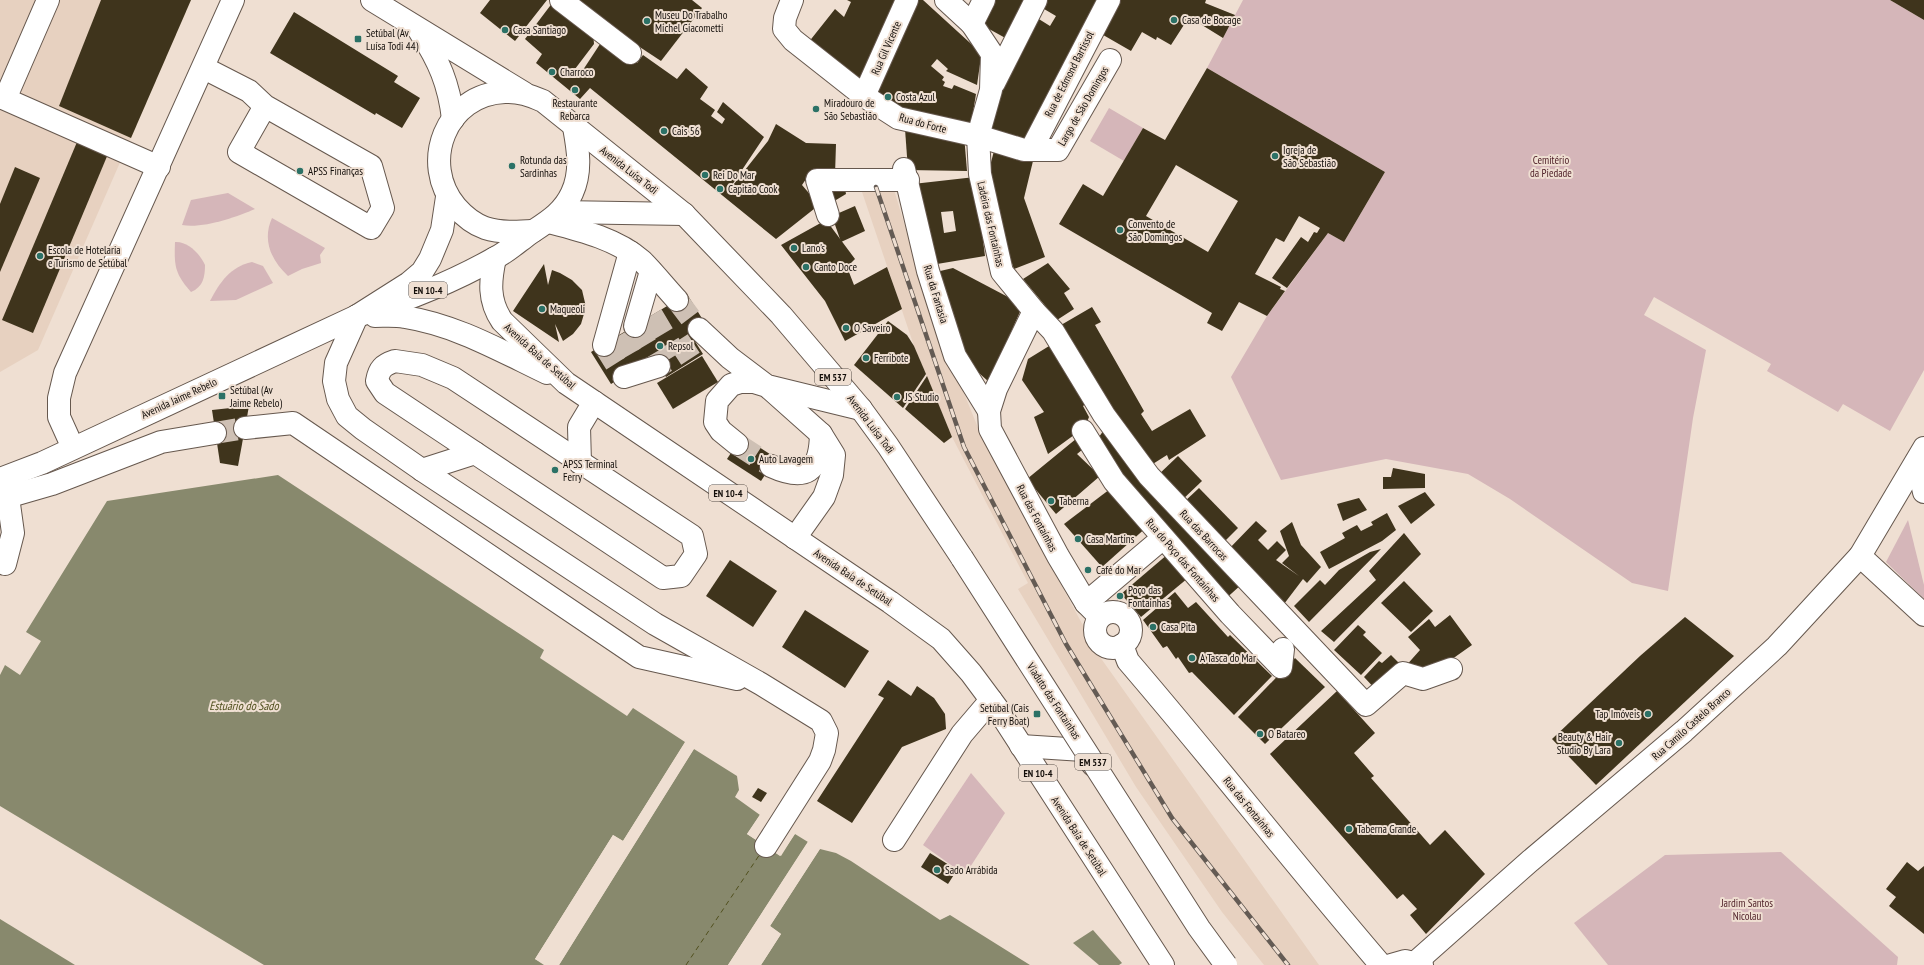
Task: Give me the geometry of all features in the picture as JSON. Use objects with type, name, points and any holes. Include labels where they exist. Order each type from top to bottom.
[{"type":"street","points":[[48,0],[4,99],[159,167]]},
{"type":"street","points":[[73,448],[59,417],[59,398],[65,373],[202,73],[233,0]]},
{"type":"street","points":[[372,0],[525,94],[543,101],[574,127],[578,150],[578,172],[572,193],[547,222]]},
{"type":"street","points":[[561,0],[630,53]]},
{"type":"street","name":"Rua do Forte","points":[[792,0],[785,18],[784,29],[793,40],[864,96],[898,118],[978,136],[1024,150],[1031,150]]},
{"type":"street","name":"Rua Gil Vicente","points":[[864,96],[907,0]]},
{"type":"street","points":[[946,0],[972,24],[992,54],[991,90]]},
{"type":"street","points":[[972,24],[984,0]]},
{"type":"street","points":[[991,90],[1036,0]]},
{"type":"street","name":"Rua de Edmond Bartissol","points":[[1031,150],[1109,0]]},
{"type":"street","points":[[416,26],[435,54],[446,79],[450,97],[452,119]]},
{"type":"street","name":"Largo de São Domingos","points":[[1031,150],[1058,150],[1110,60]]},
{"type":"street","points":[[202,73],[249,91],[263,111],[371,166],[382,208],[371,228],[239,152],[263,111]]},
{"type":"street","name":"Ladeira das Fontaínhas","points":[[991,90],[978,136],[980,174],[1002,272],[1034,311]]},
{"type":"street","points":[[525,94],[505,92],[485,96],[467,105],[452,119],[443,137],[438,157],[440,178],[447,197],[463,215],[484,228],[508,232],[547,222],[684,214]]},
{"type":"street","name":"Avenida Luísa Todi","points":[[574,127],[684,214],[780,315],[861,409],[888,446],[962,558]]},
{"type":"street","name":"Rua da Fantasia","points":[[828,215],[817,180],[906,175],[928,271],[955,356],[989,411]]},
{"type":"street","name":"Avenida Jaime Rebelo","points":[[358,316],[409,283],[422,272],[430,259],[442,230],[447,197]]},
{"type":"street","points":[[547,222],[578,230],[610,242],[646,267],[677,300]]},
{"type":"street","name":"Avenida Jaime Rebelo","points":[[3,492],[32,467],[358,316],[410,299],[495,258],[547,222]]},
{"type":"street","name":"Avenida Baía de Setúbal","points":[[495,258],[490,288],[495,310],[502,321],[566,383],[890,602],[942,639],[972,673],[991,700],[1163,965]]},
{"type":"street","points":[[646,267],[627,330],[646,267]]},
{"type":"street","points":[[989,411],[996,389],[1034,311]]},
{"type":"street","name":"Rua das Barrocas","points":[[1034,311],[1054,331],[1104,415],[1149,476],[1366,705],[1403,674],[1423,679],[1451,669]]},
{"type":"street","points":[[358,316],[336,363],[334,381],[338,399],[347,416],[363,429],[422,470],[655,624],[821,721],[827,733],[824,750],[820,761],[766,846]]},
{"type":"street","name":"EN 10-4","points":[[358,316],[404,316],[434,323],[495,347],[566,383]]},
{"type":"street","points":[[702,338],[767,386],[821,434],[834,456],[832,475],[824,497],[795,538]]},
{"type":"street","points":[[395,361],[422,365],[453,378],[580,463],[692,536],[696,554],[681,576],[663,578],[385,393],[377,381],[378,372],[385,364],[395,361]]},
{"type":"street","points":[[624,377],[659,366]]},
{"type":"street","points":[[737,444],[721,431],[716,422],[717,402],[731,385],[740,382],[754,382],[861,409]]},
{"type":"street","points":[[580,463],[579,427],[594,402]]},
{"type":"street","name":"Rua das Fontaínhas","points":[[989,411],[990,428],[1045,533],[1093,610],[1105,614],[1117,612],[1128,619],[1131,630],[1130,636],[1122,645],[1128,661],[1205,751],[1303,873],[1381,965]]},
{"type":"street","points":[[245,428],[293,423],[638,657],[760,684]]},
{"type":"street","name":"Rua do Poço das Fontaínhas","points":[[1082,430],[1114,481],[1162,538],[1230,614],[1281,667],[1283,649]]},
{"type":"street","points":[[5,564],[13,533],[3,492],[52,484],[162,442],[215,433]]},
{"type":"street","points":[[771,466],[785,472],[796,474],[809,470],[819,456],[821,434]]},
{"type":"street","points":[[422,470],[475,453]]},
{"type":"street","points":[[1921,455],[1924,492]]},
{"type":"street","name":"Rua Camilo Castelo Branco","points":[[1419,964],[1530,861],[1696,721],[1777,646],[1860,556],[1921,455]]},
{"type":"street","points":[[1093,610],[1162,538]]},
{"type":"street","points":[[1860,556],[1924,615]]},
{"type":"street","name":"Viaduto das Fontainhas","points":[[962,558],[1199,928],[1227,965]]},
{"type":"street","points":[[894,840],[962,734],[991,700]]},
{"type":"street","points":[[1021,746],[1083,750],[1186,910],[1227,965]]},
{"type":"street","points":[[1391,965],[1405,961],[1419,964]]},
{"type":"shaded area","name":"Escola de Hotelaria e Turismo de Setúbal","points":[[0,0],[191,0],[38,350],[0,372]]},
{"type":"shaded area","points":[[892,183],[930,310],[983,440],[1100,657],[1319,965],[1264,965],[1222,912],[1136,787],[1018,589],[1028,583],[952,437],[914,346],[862,192]]},
{"type":"green space","name":"Cemitério da Piedade","points":[[1243,0],[1890,0],[1924,20],[1924,370],[1890,431],[1843,404],[1838,412],[1767,371],[1771,364],[1654,297],[1644,315],[1706,350],[1693,418],[1668,591],[1632,583],[1510,499],[1468,474],[1386,459],[1281,480],[1231,377],[1267,316],[1328,233],[1344,242],[1385,172],[1207,68]]},
{"type":"green space","points":[[1109,108],[1143,128],[1124,161],[1090,141]]},
{"type":"green space","points":[[228,193],[255,209],[229,219],[209,224],[190,226],[182,225],[191,200]]},
{"type":"green space","points":[[272,218],[325,248],[320,255],[321,263],[302,269],[288,276],[277,263],[268,242],[269,226]]},
{"type":"green space","points":[[175,242],[180,242],[193,249],[205,265],[201,284],[191,292],[179,275],[175,264]]},
{"type":"green space","points":[[252,262],[263,266],[273,283],[236,300],[210,301],[226,276],[244,264]]},
{"type":"green space","points":[[1908,520],[1924,585],[1924,599],[1886,562]]},
{"type":"green space","points":[[971,773],[1005,813],[965,875],[923,845]]},
{"type":"green space","name":"Jardim Santos Nicolau","points":[[1781,852],[1898,957],[1897,965],[1608,965],[1574,923],[1665,855]]},
{"type":"water","name":"Estuário do Sado","points":[[278,475],[544,650],[540,658],[627,716],[633,708],[685,742],[623,841],[613,835],[535,959],[544,965],[264,965],[0,806],[0,675],[5,665],[20,675],[41,641],[26,632],[107,501]]},
{"type":"water","points":[[694,749],[737,776],[739,790],[735,797],[760,815],[747,834],[780,856],[795,834],[808,842],[728,965],[559,965]]},
{"type":"water","points":[[820,849],[836,853],[851,861],[940,920],[950,915],[1030,965],[761,965],[781,934],[770,926]]},
{"type":"water","points":[[0,919],[75,965],[0,965]]},
{"type":"water","points":[[1093,930],[1122,963],[1119,965],[1099,965],[1073,943]]},
{"type":"pier","points":[[686,741],[686,744],[625,842],[622,843],[614,838],[538,959],[546,965],[535,959],[613,835],[623,841]]},
{"type":"pier","points":[[695,747],[559,965],[557,965],[693,748]]},
{"type":"pier","points":[[761,813],[761,816],[749,834],[780,853],[793,833],[796,832],[781,856],[747,834]]},
{"type":"pier","points":[[809,840],[809,843],[730,965],[728,965]]},
{"type":"pier","points":[[819,847],[821,847],[770,926],[781,934],[761,965],[759,965],[779,934],[769,928],[769,925]]},
{"type":"building","points":[[101,0],[191,0],[131,138],[59,106]]},
{"type":"building","points":[[490,0],[547,0],[525,28],[513,31],[519,36],[515,41],[480,13]]},
{"type":"building","name":"Museu Do Trabalho Michel Giacometti","points":[[576,0],[692,0],[702,8],[661,61],[620,34]]},
{"type":"building","points":[[847,0],[900,0],[862,83],[808,43],[835,9],[844,17],[851,2]]},
{"type":"building","points":[[916,0],[923,0],[980,52],[981,57],[977,85],[946,71],[948,69],[937,59],[931,66],[944,77],[942,80],[945,82],[943,86],[952,89],[954,85],[976,94],[970,131],[921,119],[871,90]]},
{"type":"building","points":[[992,0],[1029,0],[1009,40],[980,24]]},
{"type":"building","points":[[1042,0],[1102,0],[1027,146],[1006,138],[984,125],[1034,16],[1050,26],[1056,16],[1039,6]]},
{"type":"building","points":[[1117,0],[1206,0],[1205,3],[1235,15],[1223,38],[1189,17],[1171,45],[1157,37],[1156,40],[1142,32],[1131,51],[1098,32]]},
{"type":"building","points":[[1890,0],[1924,0],[1924,20]]},
{"type":"building","points":[[553,2],[593,31],[594,44],[575,69],[581,73],[602,41],[618,48],[637,63],[643,55],[677,79],[686,68],[708,87],[700,99],[715,110],[711,116],[722,124],[725,119],[717,112],[723,102],[764,137],[726,194],[768,141],[776,124],[806,143],[836,144],[835,175],[808,176],[802,185],[819,205],[776,239],[590,88],[580,99],[536,63],[542,54],[525,39]]},
{"type":"building","points":[[294,12],[398,76],[394,82],[420,98],[402,128],[376,113],[375,115],[270,53]]},
{"type":"building","points":[[1207,68],[1385,172],[1344,242],[1328,233],[1287,288],[1272,278],[1301,237],[1308,242],[1314,232],[1317,233],[1320,228],[1299,216],[1284,242],[1276,238],[1255,274],[1281,287],[1280,289],[1285,291],[1267,316],[1239,302],[1222,331],[1207,323],[1212,313],[1059,224],[1083,184],[1103,196],[1143,128],[1165,140]],"holes":[[[1176,165],[1238,201],[1208,252],[1146,216]]]},
{"type":"building","points":[[905,129],[964,135],[967,171],[908,170]]},
{"type":"building","points":[[77,142],[108,154],[33,333],[2,320]]},
{"type":"building","points":[[994,151],[1033,161],[1024,198],[1045,257],[1014,269],[998,225],[993,203],[990,166]]},
{"type":"building","points":[[15,167],[40,178],[0,272],[0,204]]},
{"type":"building","points":[[975,177],[985,256],[931,265],[913,184]],"holes":[[[953,211],[956,231],[944,233],[941,212]]]},
{"type":"building","points":[[827,183],[844,183],[846,194],[831,203]]},
{"type":"building","points":[[855,206],[865,231],[841,242],[832,216]]},
{"type":"building","points":[[826,220],[855,259],[847,267],[854,285],[887,267],[902,309],[845,341],[825,301],[781,245]]},
{"type":"building","points":[[1048,263],[1070,289],[1064,293],[1074,309],[1057,320],[1023,279]]},
{"type":"building","points":[[544,264],[548,285],[552,270],[560,273],[572,280],[582,290],[586,307],[581,324],[573,334],[563,341],[555,324],[559,342],[513,311]]},
{"type":"building","points":[[953,268],[1023,305],[989,382],[962,358],[936,272]]},
{"type":"building","points":[[687,294],[706,325],[691,335],[703,354],[666,377],[654,358],[611,384],[591,352]]},
{"type":"building","points":[[1092,307],[1101,322],[1095,325],[1144,411],[1141,414],[1152,431],[1190,409],[1206,436],[1169,460],[1167,455],[1148,467],[1061,325]]},
{"type":"building","points":[[888,321],[907,335],[914,346],[926,374],[903,408],[854,365]]},
{"type":"building","points":[[1054,343],[1090,400],[1083,406],[1089,417],[1085,427],[1048,454],[1034,417],[1044,412],[1022,380],[1028,359]]},
{"type":"building","points":[[702,356],[718,382],[673,409],[657,383]]},
{"type":"building","points":[[927,376],[952,437],[944,443],[905,409]]},
{"type":"building","points":[[249,406],[238,466],[220,463],[212,410]]},
{"type":"building","points":[[1106,427],[1134,465],[1210,557],[1214,553],[1242,584],[1222,602],[1094,444]]},
{"type":"building","points":[[1082,434],[1088,445],[1077,454],[1100,476],[1056,514],[1027,479]]},
{"type":"building","name":"Auto Lavagem","points":[[742,436],[776,458],[761,481],[727,459]]},
{"type":"building","points":[[1178,456],[1202,481],[1180,502],[1156,477]]},
{"type":"building","points":[[1393,468],[1425,474],[1425,488],[1383,489],[1383,477],[1391,477]]},
{"type":"building","points":[[1114,486],[1148,526],[1102,567],[1064,524]]},
{"type":"building","points":[[1199,488],[1238,528],[1222,544],[1183,503]]},
{"type":"building","points":[[1425,492],[1435,505],[1411,524],[1398,506]]},
{"type":"building","points":[[1359,498],[1367,510],[1343,521],[1337,504]]},
{"type":"building","points":[[1387,513],[1396,530],[1382,541],[1329,569],[1320,552],[1345,538],[1342,533],[1357,525],[1361,531],[1373,525],[1371,522]]},
{"type":"building","points":[[1256,521],[1267,531],[1258,540],[1268,550],[1277,541],[1286,550],[1276,560],[1299,576],[1282,563],[1289,556],[1280,531],[1292,522],[1301,545],[1321,567],[1307,583],[1303,579],[1281,608],[1226,552]]},
{"type":"building","points":[[1404,533],[1421,554],[1334,642],[1321,631],[1376,580],[1369,571]]},
{"type":"building","points":[[1381,549],[1309,622],[1294,606],[1320,580],[1325,585],[1339,570],[1370,552]]},
{"type":"building","points":[[1168,554],[1188,578],[1141,617],[1121,594]]},
{"type":"building","points":[[730,560],[777,591],[753,627],[706,596]]},
{"type":"building","points":[[1404,581],[1433,611],[1411,632],[1381,603]]},
{"type":"building","points":[[1175,592],[1188,608],[1196,602],[1228,637],[1230,635],[1272,676],[1234,715],[1192,672],[1189,673],[1178,657],[1176,659],[1167,646],[1163,648],[1143,620]]},
{"type":"building","points":[[805,610],[869,651],[845,688],[782,647]]},
{"type":"building","points":[[1450,615],[1472,645],[1438,669],[1378,692],[1364,677],[1379,661],[1382,663],[1391,655],[1404,668],[1420,650],[1408,637],[1429,619],[1435,627]]},
{"type":"building","points":[[1685,617],[1734,656],[1596,785],[1552,739],[1640,656]]},
{"type":"building","points":[[1358,625],[1366,632],[1363,635],[1382,653],[1361,675],[1334,650]]},
{"type":"building","points":[[1295,658],[1325,687],[1265,744],[1238,717]]},
{"type":"building","points":[[888,680],[911,696],[917,686],[934,698],[945,714],[946,729],[902,747],[852,823],[817,801],[884,698],[878,695]]},
{"type":"building","points":[[1337,691],[1375,733],[1354,753],[1374,776],[1371,778],[1430,845],[1445,830],[1485,874],[1426,934],[1410,915],[1417,909],[1403,894],[1397,899],[1270,754]]},
{"type":"building","points":[[758,788],[767,793],[761,802],[752,797]]},
{"type":"building","points":[[930,853],[957,870],[948,884],[921,867]]},
{"type":"building","points":[[1907,862],[1918,871],[1924,866],[1924,934],[1889,906],[1896,897],[1886,889]]},
{"type":"ferry route","points":[[686,965],[760,854]]},
{"type":"tunnel","points":[[677,300],[699,329]]},
{"type":"tunnel","points":[[652,315],[676,355]]},
{"type":"tunnel","points":[[635,326],[659,366],[696,342]]},
{"type":"tunnel","points":[[620,335],[641,371]]},
{"type":"tunnel","points":[[604,345],[624,377]]},
{"type":"tunnel","points":[[215,433],[245,428]]},
{"type":"tunnel","points":[[737,444],[771,466]]},
{"type":"railway","points":[[876,187],[964,447],[1066,644],[1172,818],[1288,965]]},
{"type":"place","name":"Casa de Bocage","points":[[1174,20]]},
{"type":"place","name":"Museu Do Trabalho Michel Giacometti","points":[[647,21]]},
{"type":"place","name":"Casa Santiago","points":[[505,30]]},
{"type":"place","name":"Setúbal (Av Luísa Todi 44)","points":[[358,39]]},
{"type":"place","name":"Charroco","points":[[552,72]]},
{"type":"place","name":"Restaurante Rebarca","points":[[575,90]]},
{"type":"place","name":"Costa Azul","points":[[888,97]]},
{"type":"place","name":"Miradouro de São Sebastião","points":[[816,109]]},
{"type":"place","name":"Cais 56","points":[[664,131]]},
{"type":"place","name":"Igreja de São Sebastião","points":[[1275,156]]},
{"type":"place","name":"Rotunda das Sardinhas","points":[[512,166]]},
{"type":"place","name":"APSS Finanças","points":[[300,171]]},
{"type":"place","name":"Rei Do Mar","points":[[705,175]]},
{"type":"place","name":"Capitão Cook","points":[[720,189]]},
{"type":"place","name":"Convento de São Domingos","points":[[1120,230]]},
{"type":"place","name":"Lano's","points":[[794,248]]},
{"type":"place","name":"Escola de Hotelaria e Turismo de Setúbal","points":[[40,256]]},
{"type":"place","name":"Canto Doce","points":[[806,267]]},
{"type":"place","name":"Maqueoli","points":[[542,309]]},
{"type":"place","name":"O Saveiro","points":[[846,328]]},
{"type":"place","name":"Repsol","points":[[660,346]]},
{"type":"place","name":"Ferribote","points":[[866,358]]},
{"type":"place","name":"Setúbal (Av Jaime Rebelo)","points":[[222,396]]},
{"type":"place","name":"JS Studio","points":[[897,397]]},
{"type":"place","name":"Auto Lavagem","points":[[751,459]]},
{"type":"place","name":"APSS Terminal Ferry","points":[[555,470]]},
{"type":"place","name":"Taberna","points":[[1051,501]]},
{"type":"place","name":"Casa Martins","points":[[1078,539]]},
{"type":"place","name":"Café do Mar","points":[[1088,570]]},
{"type":"place","name":"Poço das Fontainhas","points":[[1120,596]]},
{"type":"place","name":"Casa Pita","points":[[1153,627]]},
{"type":"place","name":"A Tasca do Mar","points":[[1192,658]]},
{"type":"place","name":"Setúbal (Cais Ferry Boat)","points":[[1037,714]]},
{"type":"place","name":"Tap Imóveis","points":[[1648,714]]},
{"type":"place","name":"O Batareo","points":[[1260,734]]},
{"type":"place","name":"Beauty & Hair Studio By Lara","points":[[1619,743]]},
{"type":"place","name":"Taberna Grande","points":[[1349,829]]},
{"type":"place","name":"Sado Arrábida","points":[[937,870]]}]
